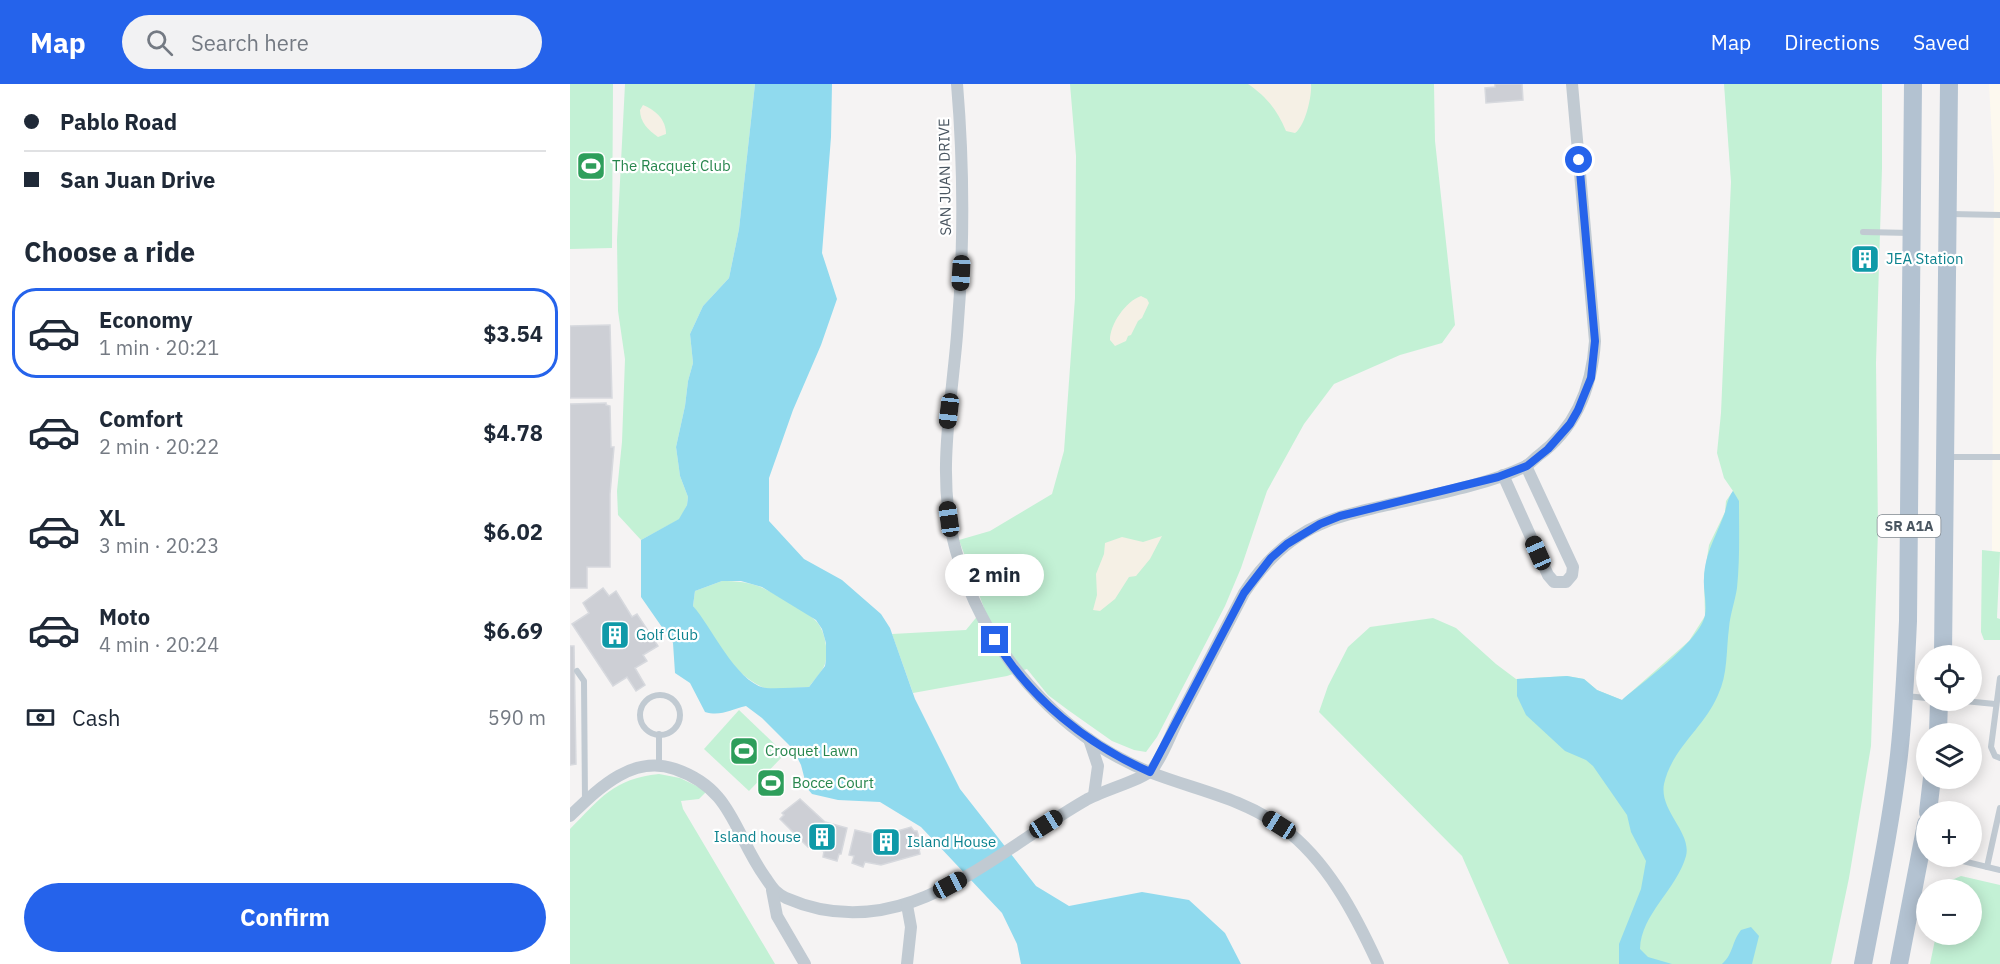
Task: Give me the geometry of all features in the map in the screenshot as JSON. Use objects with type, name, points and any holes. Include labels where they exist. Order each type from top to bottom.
[{"type":"main road","name":"SR A1A","points":[[1863,964],[1884,855],[1899,757],[1905,696],[1908,621],[1913,84]]},
{"type":"main road","name":"SR A1A","points":[[1943,645],[1949,84]]},
{"type":"main road","points":[[1899,964],[1920,867]]},
{"type":"street","name":"SAN JUAN DRIVE","points":[[957,84],[962,193],[961,250],[957,335],[944,462],[949,519],[964,576],[975,602],[1003,652],[1040,697],[1089,739],[1129,763],[1150,772],[1236,800],[1279,825],[1296,838],[1322,867],[1348,906],[1378,964]]},
{"type":"street","points":[[772,890],[788,898],[839,911],[881,912],[907,905],[964,877],[1094,795],[1150,772],[1244,593],[1262,568],[1287,544],[1306,531],[1340,516],[1503,475],[1527,466],[1548,449],[1570,424],[1586,394],[1593,364],[1594,323],[1572,84]]},
{"type":"street","points":[[1503,475],[1548,575],[1554,582],[1566,582],[1572,575],[1573,567],[1527,466]]},
{"type":"street","points":[[1089,739],[1098,766],[1094,795]]},
{"type":"street","points":[[570,816],[606,782],[628,771],[670,767],[711,787],[720,796],[753,861],[772,890],[777,916],[805,964]]},
{"type":"street","points":[[907,905],[911,927],[907,964]]},
{"type":"lane","points":[[1948,214],[1999,214]]},
{"type":"lane","points":[[1863,232],[1911,233]]},
{"type":"lane","points":[[1945,457],[2000,457]]},
{"type":"lane","points":[[577,670],[584,681],[585,802]]},
{"type":"lane","points":[[2000,678],[1991,747],[1995,756],[2000,758]]},
{"type":"lane","points":[[656,695],[666,696],[672,700],[678,708],[679,715],[674,728],[659,734],[645,729],[640,716],[644,703],[656,695]]},
{"type":"lane","points":[[1905,696],[1916,697]]},
{"type":"lane","points":[[1982,703],[1995,704]]},
{"type":"lane","points":[[659,734],[659,767]]},
{"type":"lane","points":[[1987,867],[2000,808]]},
{"type":"lane","points":[[1982,866],[2000,870]]},
{"type":"shaded area","points":[[1989,84],[2000,84],[2000,552],[1992,552],[1994,176]]},
{"type":"green space","name":"The Racquet Club","points":[[570,84],[613,84],[612,248],[570,249]]},
{"type":"green space","points":[[625,84],[755,84],[739,229],[729,278],[703,306],[690,334],[693,363],[676,447],[680,476],[688,497],[687,505],[680,519],[641,540],[618,515],[617,491],[622,442],[625,359],[618,311],[617,240]]},
{"type":"green space","points":[[1070,84],[1434,84],[1435,141],[1455,325],[1442,343],[1400,355],[1334,384],[1304,424],[1267,491],[1241,568],[1225,606],[1157,737],[1146,752],[1112,741],[1048,695],[1027,669],[1007,676],[913,693],[892,634],[966,630],[984,608],[959,540],[990,531],[1052,494],[1064,451],[1075,298],[1076,156]]},
{"type":"green space","points":[[1724,84],[1882,84],[1882,168],[1876,363],[1878,531],[1871,746],[1849,878],[1831,964],[1509,964],[1462,856],[1319,712],[1328,686],[1348,647],[1370,627],[1433,618],[1456,628],[1516,679],[1567,676],[1584,679],[1597,690],[1622,700],[1689,641],[1705,616],[1704,577],[1709,545],[1725,512],[1726,501],[1733,491],[1724,478],[1717,453],[1721,413],[1731,182]]},
{"type":"green space","points":[[1982,550],[2000,552],[1997,618],[2000,619],[2000,640],[1984,640],[1981,632]]},
{"type":"green space","points":[[722,581],[743,582],[763,588],[797,607],[818,624],[827,653],[822,670],[809,687],[779,689],[762,687],[751,681],[731,662],[693,606],[695,591]]},
{"type":"green space","name":"Croquet Lawn","points":[[739,710],[785,754],[749,791],[704,749]]},
{"type":"green space","points":[[659,774],[680,778],[707,791],[699,799],[681,801],[683,809],[775,964],[570,964],[570,829],[600,799],[619,785],[630,780]]},
{"type":"green space","points":[[1961,876],[1974,879],[1954,879]]},
{"type":"green space","points":[[1982,881],[2000,885],[2000,964],[1930,964],[1934,945],[1982,945]]},
{"type":"sand","points":[[1248,84],[1311,84],[1307,111],[1299,129],[1295,133],[1286,131],[1271,104]]},
{"type":"sand","points":[[643,105],[659,116],[666,129],[666,134],[658,137],[645,125],[640,114]]},
{"type":"sand","points":[[1141,296],[1149,303],[1142,318],[1126,341],[1115,346],[1110,340],[1116,320],[1130,303]]},
{"type":"sand","points":[[1162,536],[1150,559],[1136,576],[1129,577],[1115,599],[1100,611],[1093,610],[1097,595],[1096,574],[1104,554],[1105,543],[1122,537],[1143,542]]},
{"type":"water","points":[[755,84],[832,84],[831,137],[822,253],[837,299],[769,478],[769,521],[804,559],[842,580],[881,614],[890,628],[915,699],[960,789],[1036,886],[1069,906],[1142,892],[1189,900],[1225,933],[1241,964],[1021,964],[1017,944],[1002,913],[921,827],[880,802],[838,800],[812,794],[807,788],[801,765],[793,749],[762,718],[746,706],[721,713],[705,712],[690,683],[675,673],[673,643],[641,597],[641,540],[679,519],[687,505],[688,497],[680,476],[676,447],[693,363],[690,334],[703,306],[729,278],[739,229]],"holes":[[[722,581],[741,581],[762,587],[816,620],[822,629],[826,643],[825,666],[809,687],[766,688],[755,684],[735,666],[693,606],[695,591]]]},
{"type":"water","points":[[1733,491],[1739,501],[1739,567],[1724,679],[1712,707],[1668,771],[1664,794],[1670,812],[1684,838],[1687,847],[1686,856],[1675,880],[1646,924],[1640,949],[1648,957],[1672,964],[1619,964],[1619,944],[1641,889],[1646,861],[1631,832],[1627,815],[1593,766],[1586,760],[1565,751],[1526,715],[1517,696],[1517,679],[1567,676],[1584,679],[1597,690],[1622,700],[1670,660],[1693,637],[1705,615],[1704,582],[1707,560]]},
{"type":"water","points":[[1751,927],[1759,936],[1752,964],[1722,964],[1729,956],[1741,930]]},
{"type":"building","points":[[1495,84],[1522,84],[1523,100],[1486,103],[1485,88],[1495,87]]},
{"type":"building","name":"JEA Station","points":[[1873,245],[1874,273],[1858,273],[1857,246]]},
{"type":"building","points":[[610,325],[612,398],[570,398],[570,326]]},
{"type":"building","points":[[606,403],[610,406],[611,447],[614,447],[610,494],[610,567],[587,567],[587,588],[570,588],[570,404]]},
{"type":"building","name":"Golf Club","points":[[603,588],[609,596],[616,591],[632,617],[637,614],[658,646],[643,655],[647,661],[635,668],[645,685],[636,691],[627,677],[613,686],[572,624],[589,613],[583,603]]},
{"type":"building","points":[[570,646],[574,646],[576,764],[570,765]]},
{"type":"building","name":"Island house","points":[[800,799],[825,822],[847,828],[837,861],[823,857],[824,851],[808,847],[780,819],[784,815],[782,813]]},
{"type":"building","name":"Island House","points":[[911,827],[917,831],[922,848],[919,849],[920,854],[881,865],[865,862],[863,867],[852,863],[854,856],[849,855],[855,830],[880,836]]},
{"type":"place","name":"The Racquet Club","points":[[591,166]]},
{"type":"place","name":"JEA Station","points":[[1865,259]]},
{"type":"place","name":"Golf Club","points":[[615,635]]},
{"type":"place","name":"Croquet Lawn","points":[[744,751]]},
{"type":"place","name":"Bocce Court","points":[[771,783]]},
{"type":"place","name":"Island house","points":[[822,837]]},
{"type":"place","name":"Island House","points":[[886,842]]},
{"type":"route","points":[[995,640],[1020,676],[1067,722],[1089,739],[1129,763],[1150,772],[1244,593],[1256,575],[1287,544],[1306,531],[1340,516],[1498,477],[1527,466],[1548,449],[1570,424],[1578,410],[1586,394],[1593,364],[1594,323],[1579,160]]}]
